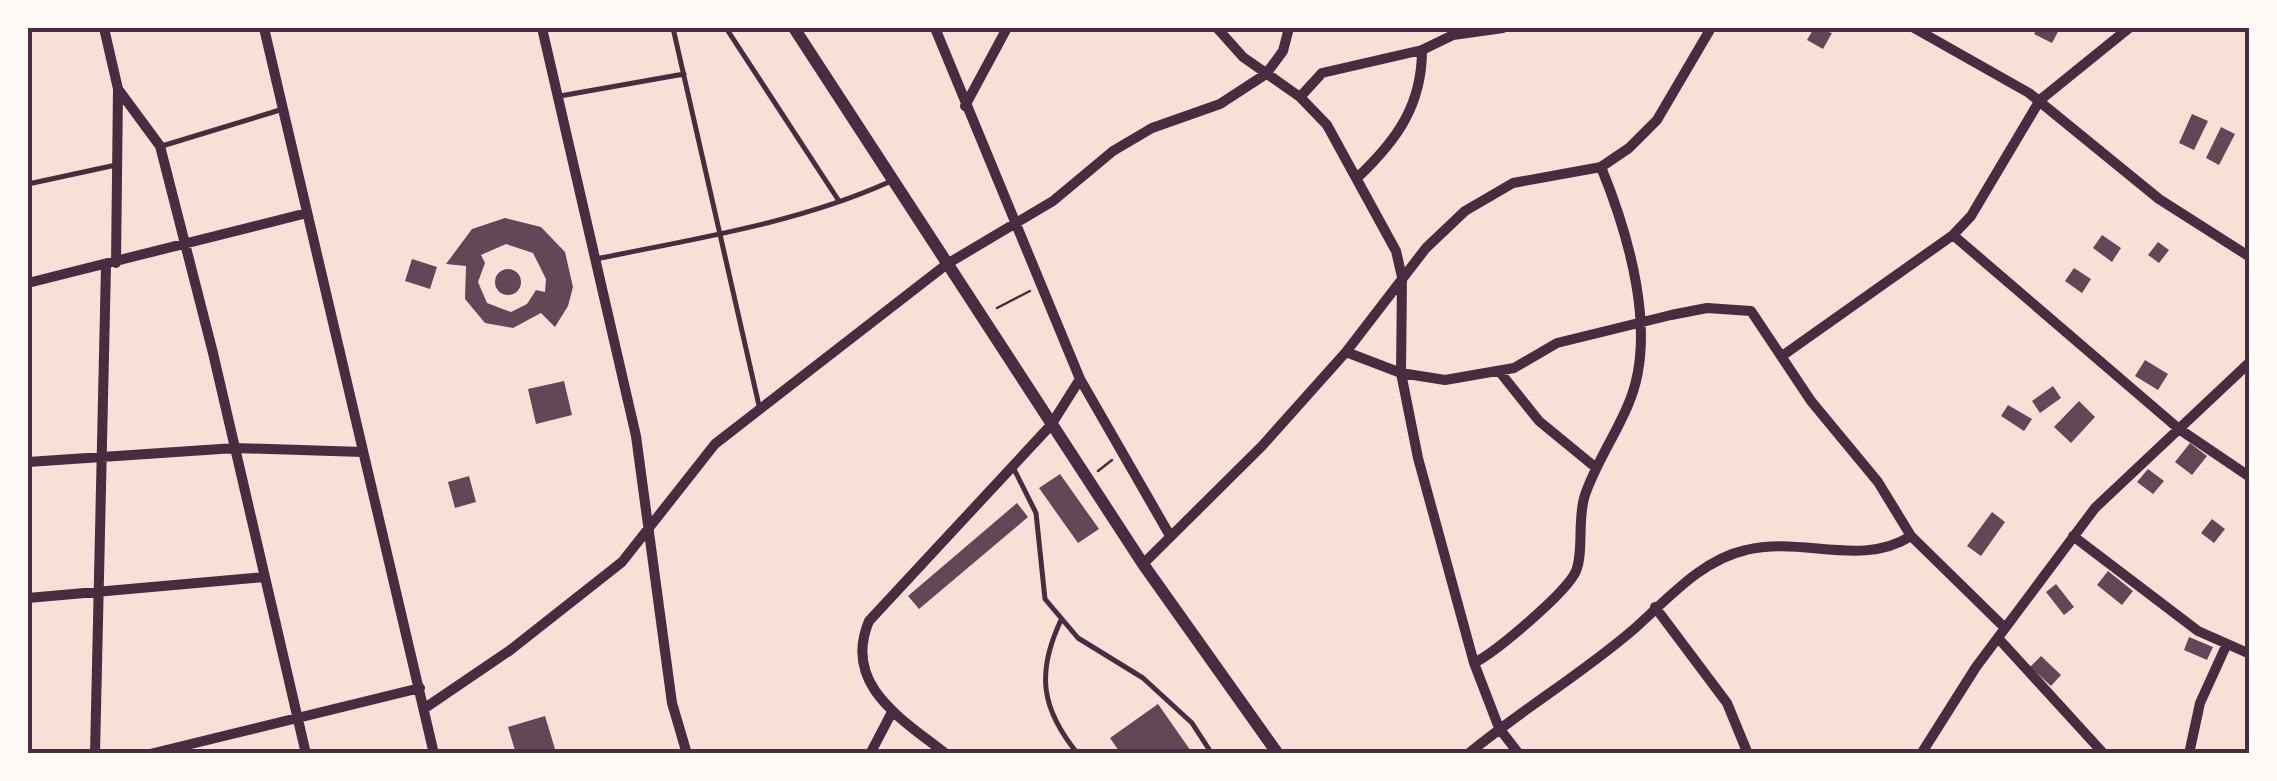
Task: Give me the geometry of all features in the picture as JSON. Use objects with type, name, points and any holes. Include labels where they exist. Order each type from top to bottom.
[{"type":"street","points":[[95,754],[100,459],[118,89],[104,28]]},
{"type":"street","points":[[264,28],[434,754]]},
{"type":"street","points":[[542,28],[636,436],[672,703],[687,754]]},
{"type":"street","points":[[794,28],[1143,564],[1278,754]]},
{"type":"street","points":[[936,28],[964,106],[1080,379],[1170,534]]},
{"type":"street","points":[[964,106],[1007,28]]},
{"type":"street","points":[[1217,28],[1266,74],[1300,97],[1326,125],[1396,251],[1402,277],[1401,373],[1418,458],[1474,663],[1499,728],[1520,754]]},
{"type":"street","points":[[425,708],[597,584],[649,533],[715,444],[946,264],[1053,202],[1112,151],[1152,128],[1220,104],[1266,74],[1283,52],[1288,28]]},
{"type":"street","points":[[1300,97],[1322,73],[1422,50],[1452,35],[1503,28]]},
{"type":"street","points":[[1143,564],[1251,458],[1346,352],[1402,277],[1465,212],[1513,184],[1601,167],[1657,120],[1711,28]]},
{"type":"street","points":[[1914,28],[2040,100],[2160,199],[2250,257]]},
{"type":"street","points":[[1782,356],[1953,235],[1971,216],[2040,100],[2130,28]]},
{"type":"street","points":[[1358,177],[1386,150],[1417,99],[1422,50]]},
{"type":"street","points":[[118,89],[160,146],[306,754]]},
{"type":"street","points":[[1474,663],[1492,654],[1562,592],[1578,569],[1581,505],[1595,467],[1628,406],[1638,375],[1641,323],[1627,228],[1601,167]]},
{"type":"street","points":[[28,283],[308,212]]},
{"type":"street","points":[[1953,235],[2179,429],[2250,477]]},
{"type":"street","points":[[1346,352],[1401,373],[1445,380],[1514,368],[1556,343],[1707,308],[1739,306],[1751,311],[1878,482],[1911,536],[2006,628]]},
{"type":"street","points":[[1921,754],[1998,638],[2095,508],[2250,362]]},
{"type":"street","points":[[1499,371],[1539,421],[1595,467]]},
{"type":"street","points":[[946,754],[878,701],[866,675],[862,637],[869,620],[1051,425],[1080,379]]},
{"type":"street","points":[[28,462],[235,448],[363,452]]},
{"type":"street","points":[[1468,754],[1634,628],[1681,585],[1744,550],[1778,546],[1888,551],[1911,536]]},
{"type":"street","points":[[2073,536],[2152,599],[2226,646],[2250,654]]},
{"type":"street","points":[[28,598],[264,576]]},
{"type":"street","points":[[1655,607],[1727,703],[1748,754]]},
{"type":"street","points":[[1998,638],[2060,712],[2104,754]]},
{"type":"street","points":[[2189,754],[2200,703],[2226,646]]},
{"type":"street","points":[[150,754],[298,721],[420,688]]},
{"type":"street","points":[[870,754],[892,712]]},
{"type":"lane","points":[[673,28],[723,232],[760,410]]},
{"type":"lane","points":[[726,28],[839,202]]},
{"type":"lane","points":[[557,96],[684,74]]},
{"type":"lane","points":[[160,146],[283,110]]},
{"type":"lane","points":[[28,184],[116,165]]},
{"type":"lane","points":[[593,260],[839,202],[895,179]]},
{"type":"lane","points":[[1012,466],[1036,513],[1044,599],[1078,638],[1143,678],[1192,723],[1212,754]]},
{"type":"lane","points":[[1061,620],[1046,651],[1046,705],[1078,754]]},
{"type":"path","points":[[984,315],[1041,286]]},
{"type":"path","points":[[1088,479],[1121,453]]},
{"type":"building","points":[[1814,28],[1832,33],[1823,49],[1807,40]]},
{"type":"building","points":[[2038,28],[2060,28],[2052,43],[2034,34]]},
{"type":"building","points":[[2192,114],[2208,121],[2194,150],[2179,143]]},
{"type":"building","points":[[2221,127],[2235,134],[2219,165],[2206,158]]},
{"type":"building","points":[[505,218],[541,227],[565,252],[573,287],[568,306],[555,327],[541,313],[513,328],[485,323],[465,299],[466,266],[446,264],[472,229]],"holes":[[[506,244],[533,253],[546,279],[545,292],[536,290],[527,304],[511,312],[487,303],[478,282],[485,263],[481,255]]]},
{"type":"building","points":[[2102,235],[2121,248],[2112,262],[2093,248]]},
{"type":"building","points":[[2158,242],[2169,250],[2159,263],[2148,255]]},
{"type":"building","points":[[412,259],[437,267],[430,289],[405,281]]},
{"type":"building","points":[[2074,268],[2091,279],[2082,293],[2065,281]]},
{"type":"building","points":[[508,269],[517,273],[521,282],[517,291],[508,295],[499,291],[495,282],[499,273]]},
{"type":"building","points":[[2145,360],[2168,374],[2158,390],[2135,376]]},
{"type":"building","points":[[564,381],[572,415],[536,424],[528,389]]},
{"type":"building","points":[[2053,386],[2061,398],[2040,413],[2032,401]]},
{"type":"building","points":[[2079,401],[2095,417],[2071,443],[2054,427]]},
{"type":"building","points":[[2008,405],[2032,419],[2024,431],[2001,416]]},
{"type":"building","points":[[2190,443],[2207,456],[2192,475],[2175,462]]},
{"type":"building","points":[[2148,469],[2164,481],[2153,494],[2137,482]]},
{"type":"building","points":[[1060,474],[1099,529],[1078,543],[1039,488]]},
{"type":"building","points":[[469,476],[476,502],[455,508],[448,482]]},
{"type":"building","points":[[1017,503],[1028,517],[919,609],[908,596]]},
{"type":"building","points":[[1992,512],[2005,522],[1981,556],[1967,546]]},
{"type":"building","points":[[2212,519],[2225,529],[2214,543],[2201,533]]},
{"type":"building","points":[[2108,571],[2133,591],[2122,605],[2097,585]]},
{"type":"building","points":[[2056,584],[2074,607],[2064,615],[2046,592]]},
{"type":"building","points":[[2189,637],[2213,647],[2207,660],[2184,650]]},
{"type":"building","points":[[2041,656],[2061,675],[2051,686],[2030,667]]},
{"type":"building","points":[[1158,704],[1193,754],[1121,754],[1110,738]]},
{"type":"building","points":[[545,716],[555,749],[516,754],[508,727]]}]
